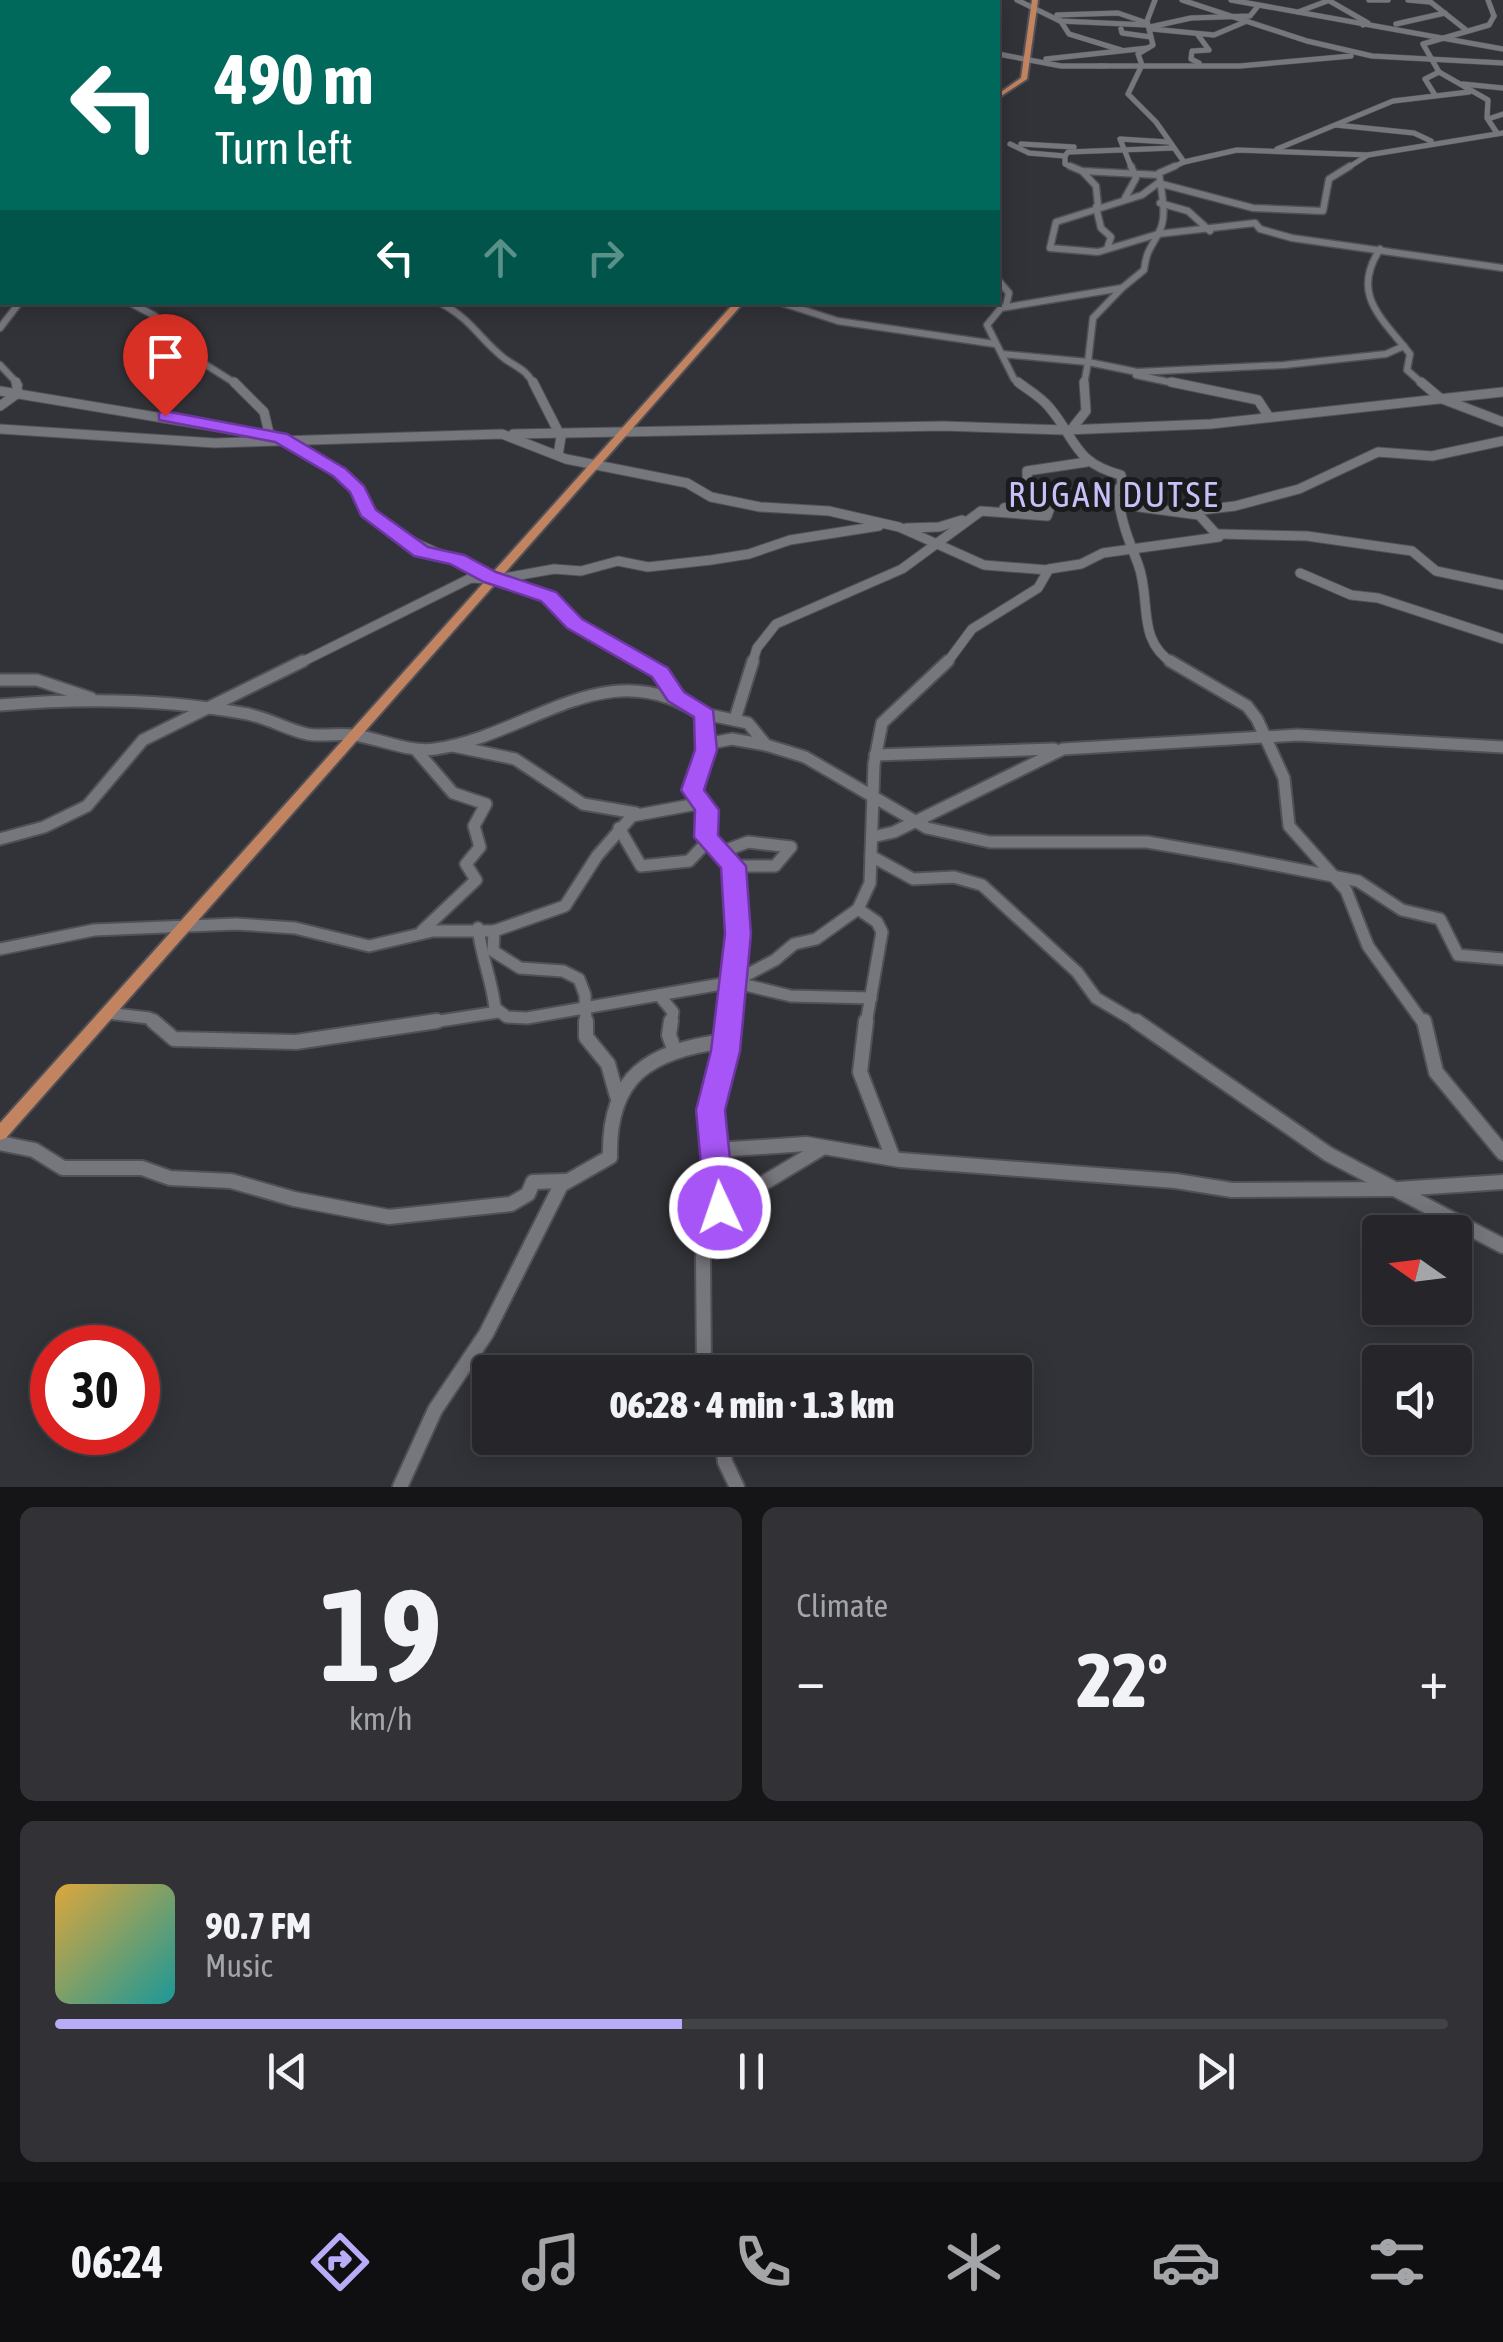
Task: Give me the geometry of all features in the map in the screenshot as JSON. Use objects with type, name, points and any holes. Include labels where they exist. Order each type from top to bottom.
[{"type":"main road","points":[[1000,95],[1024,80],[1035,0]]},
{"type":"main road","points":[[0,1134],[737,305]]},
{"type":"street","points":[[1017,0],[1034,12],[1060,20],[1120,28],[1251,15],[1258,6]]},
{"type":"street","points":[[1164,0],[1155,0],[1147,26],[1153,45],[1138,54],[1140,64],[1128,94],[1156,122],[1184,162]]},
{"type":"street","points":[[1182,0],[1372,56]]},
{"type":"street","points":[[1231,0],[1503,48]]},
{"type":"street","points":[[1297,12],[1329,0],[1365,24],[1417,22],[1417,16],[1445,13]]},
{"type":"street","points":[[1370,0],[1388,0]]},
{"type":"street","points":[[1408,0],[1429,1],[1466,30]]},
{"type":"street","points":[[1423,43],[1489,25],[1494,16],[1488,0]]},
{"type":"street","points":[[1046,16],[1113,13],[1120,19],[1147,26],[1198,35],[1218,34],[1247,21]]},
{"type":"street","points":[[1494,16],[1503,17]]},
{"type":"street","points":[[1060,20],[1069,34],[1130,54],[1125,61]]},
{"type":"street","points":[[1396,24],[1423,43],[1439,72],[1488,100],[1488,119],[1500,132]]},
{"type":"street","points":[[1120,28],[1122,34],[1147,26]]},
{"type":"street","points":[[1198,35],[1209,50],[1191,53],[1190,59],[1200,64]]},
{"type":"street","points":[[1037,59],[1149,48]]},
{"type":"street","points":[[1204,51],[1211,52],[1210,65]]},
{"type":"street","points":[[1000,58],[1037,59],[1062,66],[1244,66],[1312,55],[1503,63]]},
{"type":"street","points":[[1098,66],[1125,61],[1140,64]]},
{"type":"street","points":[[1435,95],[1425,80],[1439,72]]},
{"type":"street","points":[[1457,83],[1503,88]]},
{"type":"street","points":[[1268,150],[1286,148],[1393,101],[1469,92]]},
{"type":"street","points":[[1488,119],[1503,114]]},
{"type":"street","points":[[1335,125],[1414,133],[1432,142]]},
{"type":"street","points":[[1254,223],[1211,231],[1158,234],[1107,250],[1050,248],[1056,222],[1142,195],[1159,179],[1164,168],[1184,162],[1234,150],[1368,155],[1500,132]]},
{"type":"street","points":[[1084,149],[1065,156],[1029,153],[1010,144],[1084,149],[1170,145]]},
{"type":"street","points":[[1125,148],[1135,175],[1125,198]]},
{"type":"street","points":[[1065,156],[1064,164],[1082,170],[1159,179],[1260,209],[1322,211],[1329,178],[1368,155]]},
{"type":"street","points":[[1082,170],[1096,186],[1100,228],[1111,237],[1107,250]]},
{"type":"street","points":[[1069,428],[1086,411],[1082,389],[1093,318],[1122,288],[1142,275],[1148,260],[1146,246],[1158,234],[1162,217],[1159,179]]},
{"type":"street","points":[[1160,203],[1188,210],[1211,231]]},
{"type":"street","points":[[1254,223],[1260,209]]},
{"type":"street","points":[[1254,223],[1260,229],[1292,238],[1503,268]]},
{"type":"street","points":[[1380,249],[1366,266],[1365,287],[1410,354],[1407,370],[1440,398],[1503,422]]},
{"type":"street","points":[[1000,283],[1008,293],[1006,306]]},
{"type":"street","points":[[1122,288],[1006,306],[988,321],[995,344],[1014,379],[1049,406],[1069,428],[1088,462],[1095,468],[1122,475],[1115,500],[1128,549],[1138,564],[1148,638],[1166,658],[1247,706],[1290,784],[1290,826],[1338,877],[1368,946],[1424,1018],[1436,1072],[1503,1153]]},
{"type":"street","points":[[0,328],[18,305]]},
{"type":"street","points":[[135,305],[155,316],[173,344],[244,388],[264,412],[269,433],[340,472],[358,490],[368,512],[421,552],[457,559],[548,596],[575,624],[640,658],[660,673],[684,702]]},
{"type":"street","points":[[444,305],[475,324],[504,358],[528,372],[558,430],[558,455]]},
{"type":"street","points":[[788,305],[838,321],[995,344]]},
{"type":"street","points":[[1131,371],[1324,362],[1386,354],[1404,346]]},
{"type":"street","points":[[1002,354],[1088,362],[1258,400],[1269,417]]},
{"type":"street","points":[[0,365],[20,386],[18,394],[0,406]]},
{"type":"street","points":[[0,391],[280,438]]},
{"type":"street","points":[[0,429],[149,442],[558,430],[1069,428],[1211,424],[1503,392]]},
{"type":"street","points":[[502,434],[558,455],[644,471],[733,502],[830,510],[899,528],[939,527],[968,519]]},
{"type":"street","points":[[1188,512],[1234,506],[1299,489],[1378,452],[1432,456],[1503,441]]},
{"type":"street","points":[[735,719],[757,648],[772,626],[893,574],[981,511],[1028,503],[1027,471],[1088,462]]},
{"type":"street","points":[[1000,509],[1048,516],[1051,504],[1068,496],[1115,500],[1188,512],[1203,517],[1219,534],[1296,535],[1412,551],[1442,574],[1503,585]]},
{"type":"street","points":[[0,839],[44,827],[87,806],[137,744],[460,582],[554,569],[581,571],[618,561],[648,567],[711,560],[749,554],[790,540],[886,526]]},
{"type":"street","points":[[899,528],[969,560],[1003,570],[1049,569],[1128,549],[1215,539],[1219,534]]},
{"type":"street","points":[[107,1013],[149,1018],[174,1039],[296,1042],[498,1012],[527,1018],[733,982],[775,960],[794,944],[816,939],[858,909],[870,884],[875,755],[887,718],[938,674],[972,628],[1038,588],[1049,569]]},
{"type":"street","points":[[1300,574],[1351,595],[1378,598],[1477,634],[1503,639]]},
{"type":"street","points":[[0,680],[37,680],[117,706],[246,713],[308,734],[352,736],[416,750],[450,746],[593,692],[619,688],[684,702],[705,714],[735,719],[753,726],[766,745]]},
{"type":"street","points":[[0,705],[100,701]]},
{"type":"street","points":[[703,1355],[701,1278],[707,1239],[721,1196],[710,1110],[725,1041],[738,934],[733,866],[708,840],[704,828],[707,810],[692,790],[706,744],[705,714]]},
{"type":"street","points":[[875,755],[1320,735],[1388,743],[1503,747]]},
{"type":"street","points":[[706,744],[732,739],[805,757],[927,828],[990,842],[1147,842],[1338,877],[1370,886],[1402,910],[1440,919],[1458,955],[1503,960]]},
{"type":"street","points":[[450,746],[515,759],[583,804],[636,814],[702,803]]},
{"type":"street","points":[[872,837],[1063,749]]},
{"type":"street","points":[[416,750],[454,793],[486,804],[474,826],[480,847],[466,864],[476,880],[436,922],[417,934]]},
{"type":"street","points":[[0,948],[94,930],[183,927],[274,925],[368,946],[417,934],[478,928],[494,932],[565,906],[619,828],[636,814]]},
{"type":"street","points":[[619,828],[641,866],[687,864],[700,855],[708,840]]},
{"type":"street","points":[[721,852],[748,842],[791,847],[784,862],[774,868],[733,866]]},
{"type":"street","points":[[871,856],[913,879],[954,877],[982,884],[1077,972],[1096,998],[1164,1037],[1222,1085],[1328,1154],[1503,1246]]},
{"type":"street","points":[[858,909],[878,923],[883,935],[882,958],[874,974],[862,1030],[860,1069],[877,1105],[893,1158]]},
{"type":"street","points":[[478,928],[498,1012]]},
{"type":"street","points":[[494,932],[492,950],[520,968],[576,975],[586,1006],[586,1037],[608,1064],[618,1097]]},
{"type":"street","points":[[733,982],[792,996],[871,998]]},
{"type":"street","points":[[659,995],[673,1012],[669,1035],[674,1049]]},
{"type":"street","points":[[0,1143],[16,1142],[51,1157],[63,1168],[128,1166],[170,1178],[231,1181],[294,1199],[389,1216],[511,1204],[528,1194],[533,1182],[565,1180],[610,1157],[606,1135],[618,1097],[639,1067],[674,1049],[725,1041]]},
{"type":"street","points":[[717,1150],[776,1143],[893,1158],[1176,1181],[1232,1190],[1398,1189],[1482,1180],[1503,1182]]},
{"type":"street","points":[[716,1220],[737,1199],[825,1147]]},
{"type":"street","points":[[397,1487],[435,1410],[486,1334],[565,1180]]},
{"type":"street","points":[[724,1455],[737,1487]]},
{"type":"district","name":"RUGAN DUTSE","points":[[1114,494]]},
{"type":"route","points":[[165,416],[280,438],[340,472],[358,490],[368,512],[421,552],[457,559],[492,578],[510,580],[548,596],[560,604],[575,624],[640,658],[663,676],[676,696],[705,714],[706,750],[692,790],[707,810],[706,837],[733,866],[738,934],[726,1051],[710,1110],[720,1208]]}]
